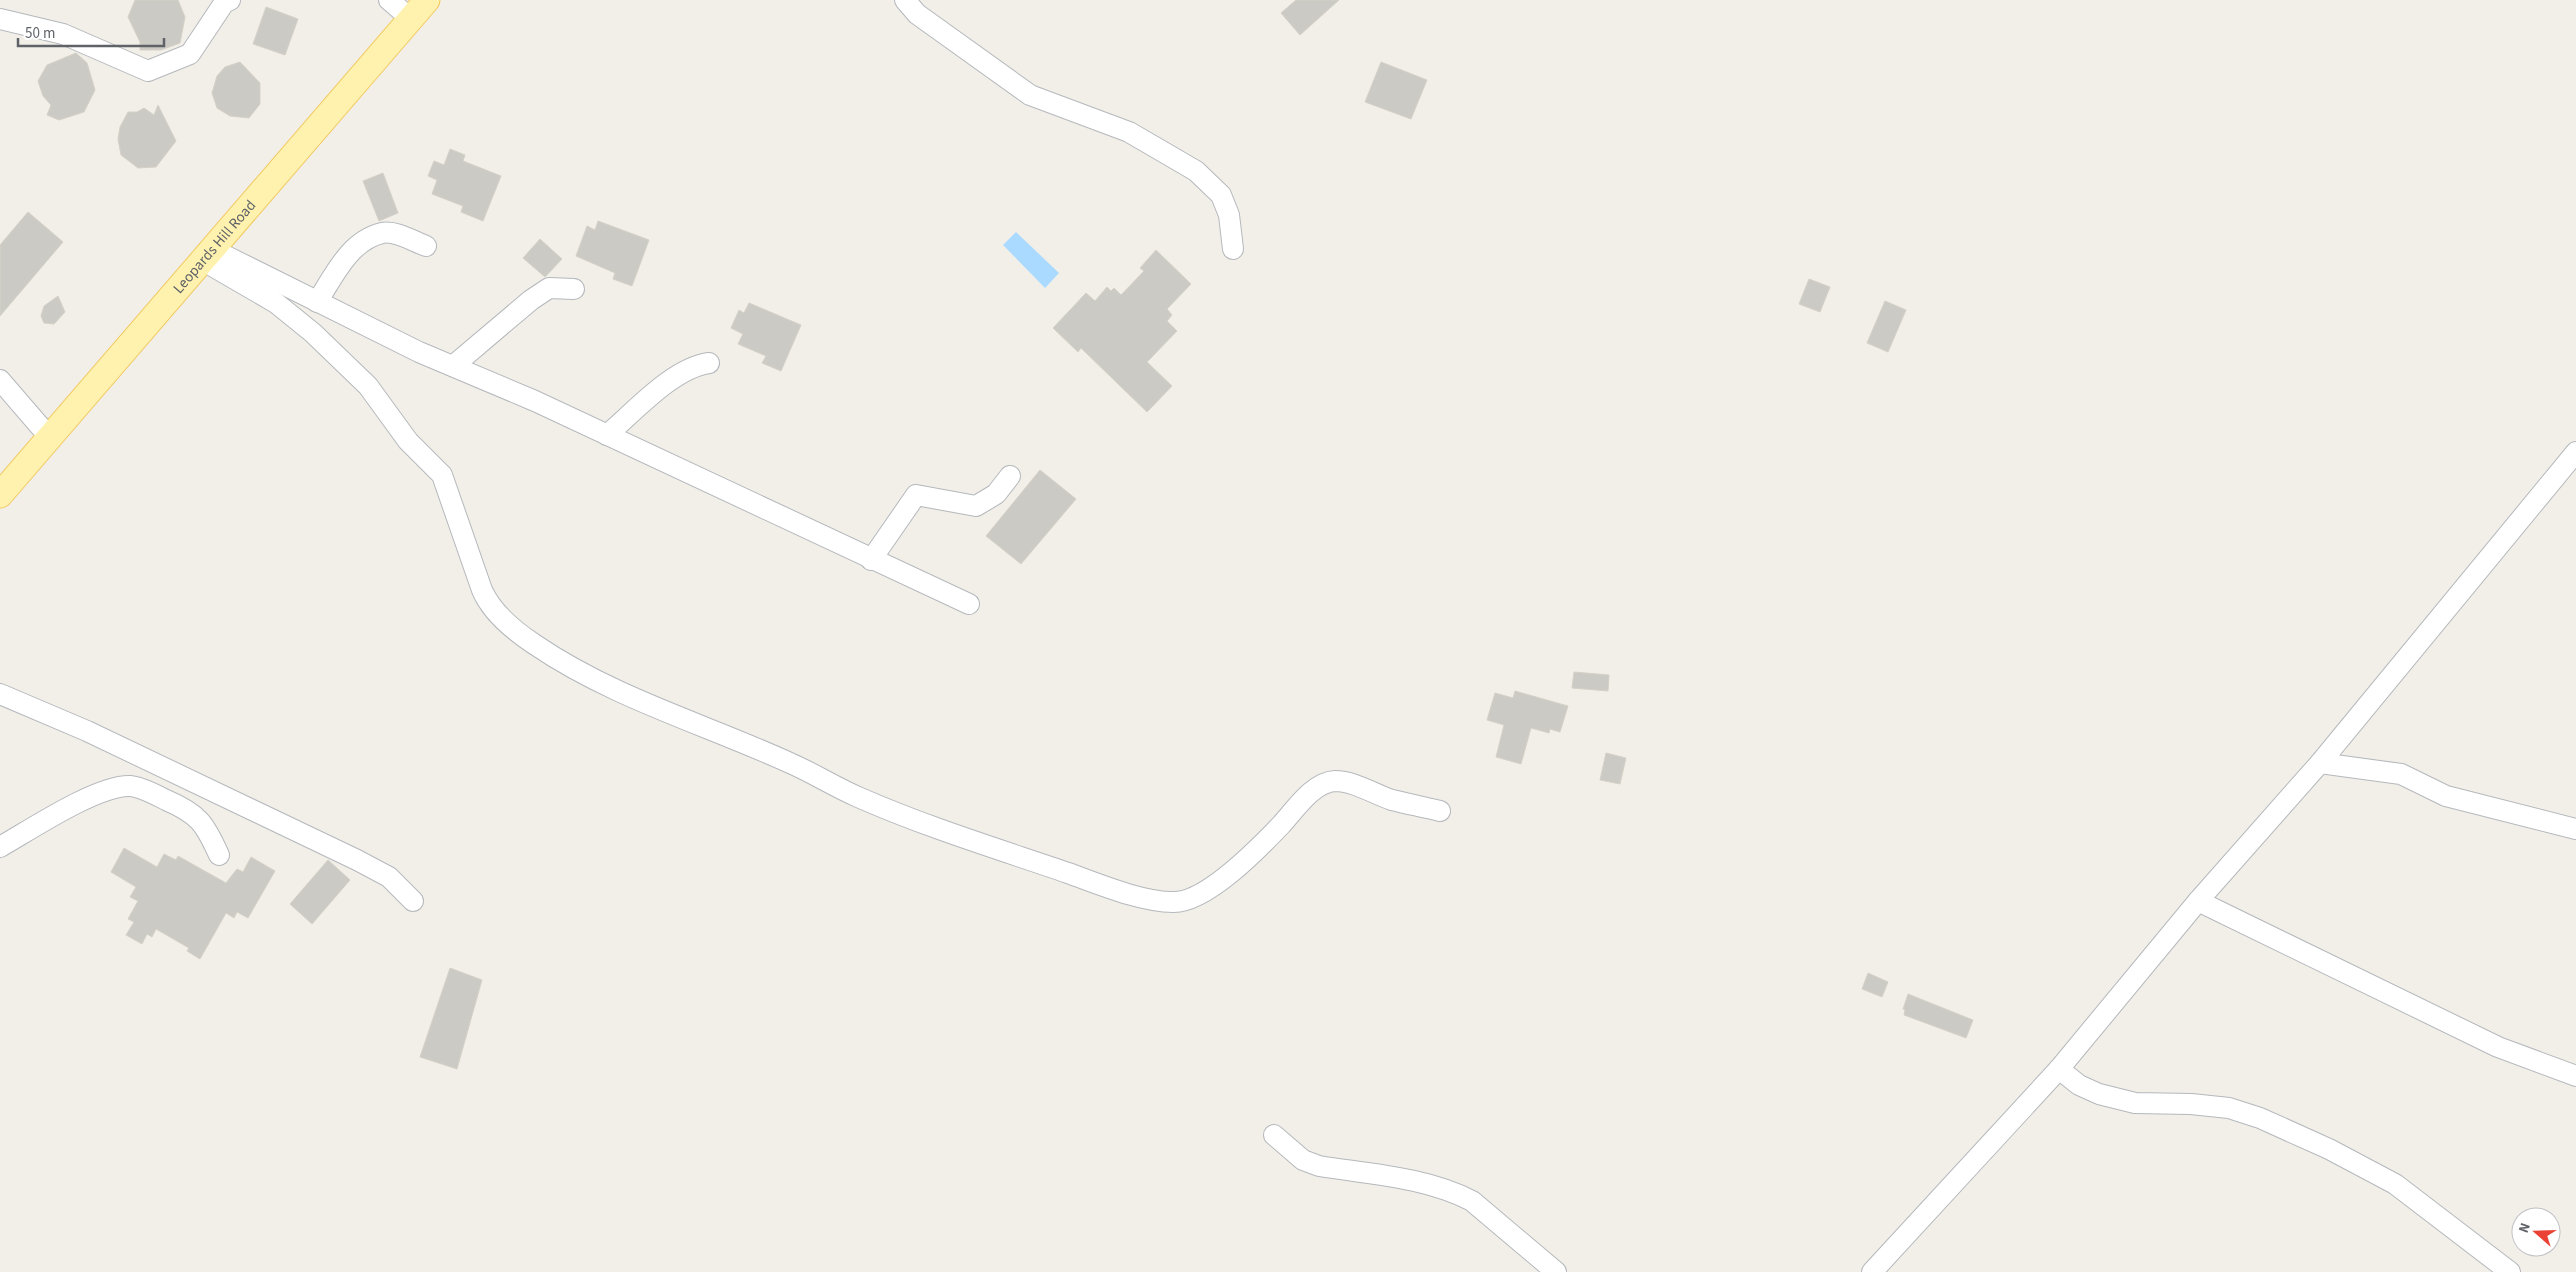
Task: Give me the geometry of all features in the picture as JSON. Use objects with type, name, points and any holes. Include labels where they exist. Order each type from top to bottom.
[{"type":"main road","name":"Leopards Hill Road","points":[[1,491],[50,438],[428,0]]},
{"type":"street","points":[[0,19],[63,34],[148,71],[190,54],[224,3],[230,0]]},
{"type":"street","points":[[389,0],[411,19]]},
{"type":"street","points":[[905,0],[917,14],[1030,95],[1129,132],[1196,171],[1221,195],[1229,215],[1233,249]]},
{"type":"street","points":[[317,302],[352,249],[382,233],[396,234],[426,246]]},
{"type":"street","points":[[207,255],[317,302],[969,604]]},
{"type":"street","points":[[207,255],[276,303],[313,333],[368,386],[408,441],[435,466],[448,490],[474,569],[488,604],[499,616],[534,644],[573,668],[626,695],[790,762],[858,797],[920,822],[1086,879],[1160,901],[1184,902],[1205,893],[1279,827],[1310,794],[1330,782],[1343,782],[1393,800],[1440,811]]},
{"type":"street","points":[[453,366],[531,300],[549,288],[574,289]]},
{"type":"street","points":[[607,435],[672,379],[694,365],[709,363]]},
{"type":"street","points":[[0,380],[50,438]]},
{"type":"street","points":[[1872,1272],[2059,1069],[2198,901],[2320,763],[2572,463]]},
{"type":"street","points":[[871,560],[916,495],[976,506],[996,494],[1010,476]]},
{"type":"street","points":[[0,694],[87,731],[357,860],[389,877],[413,900]]},
{"type":"street","points":[[2320,763],[2401,774],[2446,796],[2576,829]]},
{"type":"street","points":[[0,847],[79,803],[110,789],[131,786],[180,806],[206,825],[219,854]]},
{"type":"street","points":[[2198,901],[2498,1047],[2576,1076]]},
{"type":"street","points":[[2059,1069],[2079,1084],[2099,1094],[2135,1103],[2190,1104],[2229,1108],[2260,1118],[2329,1149],[2395,1184],[2510,1272]]},
{"type":"street","points":[[1274,1135],[1303,1160],[1319,1166],[1432,1185],[1456,1192],[1472,1201],[1556,1272]]},
{"type":"water","points":[[1016,232],[1059,273],[1045,288],[1003,245]]},
{"type":"building","points":[[135,0],[178,0],[185,17],[180,43],[161,50],[140,50],[140,42],[128,17]]},
{"type":"building","points":[[1296,0],[1339,0],[1300,35],[1281,13]]},
{"type":"building","points":[[266,7],[298,19],[285,55],[253,44]]},
{"type":"building","points":[[76,53],[87,63],[95,90],[84,112],[59,120],[47,115],[51,105],[43,96],[38,81],[47,65]]},
{"type":"building","points":[[240,62],[260,83],[260,104],[249,118],[230,116],[217,108],[212,93],[217,76],[225,67]]},
{"type":"building","points":[[1381,62],[1427,80],[1411,119],[1365,102]]},
{"type":"building","points":[[158,105],[176,141],[156,167],[138,168],[121,155],[118,139],[120,127],[128,112],[137,112],[144,108],[154,115]]},
{"type":"building","points":[[450,149],[465,155],[463,161],[501,176],[483,221],[461,212],[463,206],[432,194],[437,180],[428,176],[434,161],[444,165]]},
{"type":"building","points":[[383,173],[398,213],[379,221],[363,181]]},
{"type":"building","points":[[28,212],[63,242],[0,316],[0,245]]},
{"type":"building","points":[[598,221],[649,240],[632,286],[613,279],[615,273],[576,256],[587,226],[595,230]]},
{"type":"building","points":[[540,239],[562,259],[545,277],[523,258]]},
{"type":"building","points":[[1156,250],[1191,284],[1167,309],[1172,315],[1167,321],[1177,331],[1147,362],[1172,386],[1147,412],[1081,348],[1078,352],[1053,328],[1086,293],[1095,301],[1107,287],[1111,291],[1114,288],[1121,295],[1144,271],[1140,268]]},
{"type":"building","points":[[1809,279],[1830,287],[1820,312],[1799,304]]},
{"type":"building","points":[[58,296],[65,312],[54,324],[44,323],[41,316],[44,306]]},
{"type":"building","points":[[1885,301],[1906,310],[1888,352],[1867,343]]},
{"type":"building","points":[[749,303],[801,325],[781,371],[762,363],[766,356],[738,344],[743,334],[731,328],[739,310],[744,313]]},
{"type":"building","points":[[1040,470],[1076,499],[1021,564],[986,536]]},
{"type":"building","points":[[1574,672],[1609,675],[1608,691],[1572,688]]},
{"type":"building","points":[[1515,691],[1568,706],[1560,732],[1550,729],[1549,733],[1531,728],[1521,764],[1496,757],[1504,725],[1487,720],[1495,693],[1513,698]]},
{"type":"building","points":[[1606,753],[1626,758],[1620,784],[1600,780]]},
{"type":"building","points":[[124,848],[157,867],[164,854],[176,860],[178,856],[226,883],[237,869],[243,872],[251,857],[275,871],[248,918],[237,912],[234,918],[226,913],[200,959],[187,951],[189,948],[156,929],[152,937],[147,934],[142,944],[126,935],[134,922],[128,919],[138,901],[130,897],[136,887],[111,872]]},
{"type":"building","points":[[328,860],[350,880],[312,924],[290,904]]},
{"type":"building","points":[[450,968],[482,980],[457,1069],[420,1057]]},
{"type":"building","points":[[1868,973],[1888,982],[1882,997],[1862,989]]},
{"type":"building","points":[[1908,994],[1973,1020],[1966,1038],[1904,1015],[1905,1010],[1903,1009]]}]
